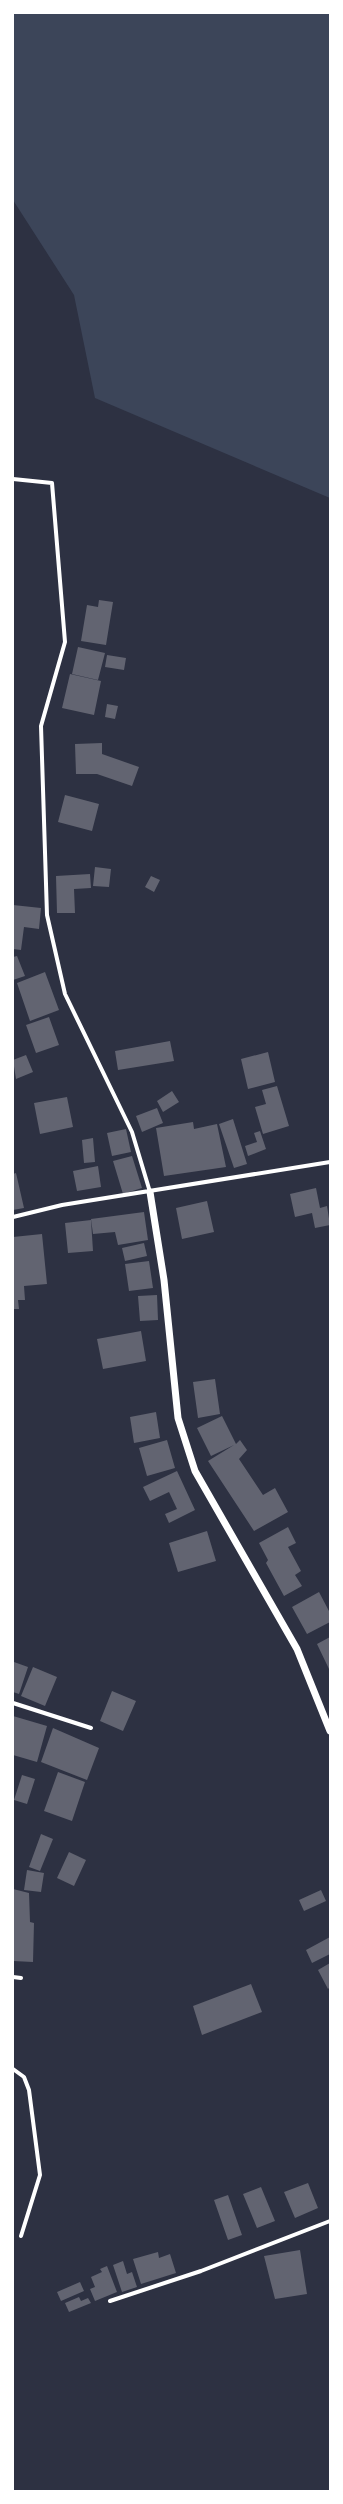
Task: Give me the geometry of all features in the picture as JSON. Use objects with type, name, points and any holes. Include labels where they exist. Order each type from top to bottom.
[{"type":"street","points":[[13,479],[52,483],[64,642],[41,726],[46,915],[65,994],[132,1132],[150,1192],[164,1280],[178,1418],[195,1471],[297,1649],[330,1731]]},
{"type":"street","points":[[13,1217],[62,1205],[330,1162]]},
{"type":"street","points":[[13,1702],[91,1728]]},
{"type":"street","points":[[13,1977],[21,1978]]},
{"type":"street","points":[[13,2069],[24,2077],[29,2090],[40,2175],[21,2236]]},
{"type":"street","points":[[110,2301],[201,2271],[330,2221]]},
{"type":"shaded area","points":[[13,13],[330,13],[330,498],[95,398],[74,295],[13,200]]},
{"type":"building","points":[[99,600],[113,602],[106,645],[81,641],[87,605],[98,607]]},
{"type":"building","points":[[78,647],[105,653],[98,680],[72,674]]},
{"type":"building","points":[[107,655],[126,658],[124,670],[105,667]]},
{"type":"building","points":[[70,674],[101,681],[94,715],[62,708]]},
{"type":"building","points":[[107,704],[118,706],[115,719],[105,717]]},
{"type":"building","points":[[102,743],[102,754],[139,767],[132,786],[97,774],[76,774],[75,744]]},
{"type":"building","points":[[65,795],[99,804],[92,831],[58,822]]},
{"type":"building","points":[[95,867],[111,869],[109,887],[93,886]]},
{"type":"building","points":[[90,874],[91,888],[74,889],[75,913],[57,913],[56,876]]},
{"type":"building","points":[[151,876],[160,880],[154,892],[145,887]]},
{"type":"building","points":[[13,905],[41,908],[39,929],[24,927],[21,950],[13,949]]},
{"type":"building","points":[[17,956],[25,976],[13,980],[13,957]]},
{"type":"building","points":[[45,972],[59,1010],[30,1021],[17,983]]},
{"type":"building","points":[[49,1017],[59,1045],[36,1053],[26,1025]]},
{"type":"building","points":[[170,1041],[174,1061],[118,1070],[115,1051]]},
{"type":"building","points":[[268,1052],[275,1082],[248,1089],[241,1059]]},
{"type":"building","points":[[26,1055],[33,1072],[16,1079],[13,1060]]},
{"type":"building","points":[[277,1086],[289,1126],[263,1134],[255,1107],[266,1104],[262,1090]]},
{"type":"building","points":[[172,1091],[179,1102],[163,1112],[157,1101]]},
{"type":"building","points":[[67,1097],[73,1127],[40,1134],[34,1103]]},
{"type":"building","points":[[157,1108],[163,1123],[142,1132],[136,1116]]},
{"type":"building","points":[[233,1119],[247,1164],[234,1168],[219,1124]]},
{"type":"building","points":[[193,1122],[194,1129],[217,1124],[226,1167],[164,1176],[156,1128]]},
{"type":"building","points":[[126,1129],[131,1152],[112,1156],[107,1133]]},
{"type":"building","points":[[260,1131],[266,1149],[248,1156],[245,1146],[257,1142],[254,1133]]},
{"type":"building","points":[[93,1138],[95,1162],[84,1163],[82,1140]]},
{"type":"building","points":[[132,1156],[142,1188],[123,1194],[113,1161]]},
{"type":"building","points":[[98,1166],[101,1187],[77,1191],[73,1171]]},
{"type":"building","points":[[16,1173],[24,1208],[13,1210],[13,1174]]},
{"type":"building","points":[[316,1188],[320,1208],[327,1206],[330,1225],[315,1228],[312,1213],[295,1217],[290,1194]]},
{"type":"building","points":[[207,1201],[214,1232],[182,1239],[176,1208]]},
{"type":"building","points":[[144,1212],[148,1240],[118,1245],[115,1232],[93,1234],[91,1219]]},
{"type":"building","points":[[91,1220],[93,1251],[68,1253],[65,1223]]},
{"type":"building","points":[[42,1234],[47,1284],[24,1286],[25,1300],[18,1300],[19,1309],[13,1309],[13,1237]]},
{"type":"building","points":[[144,1243],[147,1256],[125,1261],[122,1248]]},
{"type":"building","points":[[149,1261],[153,1288],[129,1291],[125,1264]]},
{"type":"building","points":[[157,1295],[158,1320],[140,1321],[138,1296]]},
{"type":"building","points":[[141,1331],[146,1361],[103,1369],[97,1339]]},
{"type":"building","points":[[215,1379],[220,1414],[198,1418],[193,1382]]},
{"type":"building","points":[[156,1412],[160,1438],[134,1443],[130,1417]]},
{"type":"building","points":[[222,1416],[236,1444],[240,1440],[247,1450],[239,1459],[263,1495],[275,1488],[288,1512],[254,1531],[208,1461],[234,1445],[211,1456],[197,1428]]},
{"type":"building","points":[[167,1440],[175,1468],[147,1476],[139,1448]]},
{"type":"building","points":[[177,1471],[195,1510],[169,1523],[165,1514],[177,1509],[169,1492],[150,1501],[143,1487]]},
{"type":"building","points":[[288,1527],[296,1543],[288,1547],[301,1571],[295,1575],[302,1586],[284,1596],[266,1563],[268,1560],[259,1543]]},
{"type":"building","points":[[207,1531],[216,1561],[178,1572],[169,1543]]},
{"type":"building","points":[[319,1592],[330,1613],[330,1622],[307,1634],[292,1607]]},
{"type":"building","points":[[330,1637],[330,1668],[329,1669],[317,1644]]},
{"type":"building","points":[[14,1662],[28,1667],[19,1694],[13,1692]]},
{"type":"building","points":[[33,1667],[57,1677],[45,1706],[21,1696]]},
{"type":"building","points":[[112,1691],[136,1701],[123,1731],[100,1721]]},
{"type":"building","points":[[13,1716],[47,1726],[37,1762],[13,1755]]},
{"type":"building","points":[[53,1728],[99,1748],[87,1780],[41,1762]]},
{"type":"building","points":[[58,1772],[85,1782],[72,1821],[44,1811]]},
{"type":"building","points":[[22,1775],[35,1779],[27,1804],[14,1800]]},
{"type":"building","points":[[41,1834],[53,1839],[40,1871],[29,1867]]},
{"type":"building","points":[[69,1852],[86,1860],[74,1886],[57,1878]]},
{"type":"building","points":[[27,1870],[44,1873],[41,1892],[24,1890]]},
{"type":"building","points":[[13,1889],[29,1893],[30,1922],[34,1923],[33,1962],[13,1961]]},
{"type":"building","points":[[321,1890],[326,1901],[304,1911],[299,1900]]},
{"type":"building","points":[[330,1937],[330,1954],[312,1963],[306,1950]]},
{"type":"building","points":[[330,1963],[330,1987],[328,1989],[318,1970]]},
{"type":"building","points":[[251,1984],[262,2012],[202,2035],[193,2006]]},
{"type":"building","points":[[308,2183],[318,2208],[295,2218],[284,2192]]},
{"type":"building","points":[[261,2187],[275,2221],[257,2228],[243,2194]]},
{"type":"building","points":[[228,2195],[242,2235],[228,2240],[214,2200]]},
{"type":"building","points":[[300,2250],[307,2294],[275,2299],[264,2256]]},
{"type":"building","points":[[158,2252],[159,2258],[170,2254],[176,2273],[141,2284],[133,2259]]},
{"type":"building","points":[[123,2261],[127,2274],[132,2272],[137,2287],[122,2292],[113,2265]]},
{"type":"building","points":[[107,2266],[117,2292],[95,2301],[90,2289],[95,2287],[91,2277],[102,2272],[100,2269]]},
{"type":"building","points":[[80,2282],[84,2291],[61,2301],[57,2292]]},
{"type":"building","points":[[79,2297],[81,2301],[88,2298],[91,2303],[69,2312],[65,2303]]}]
